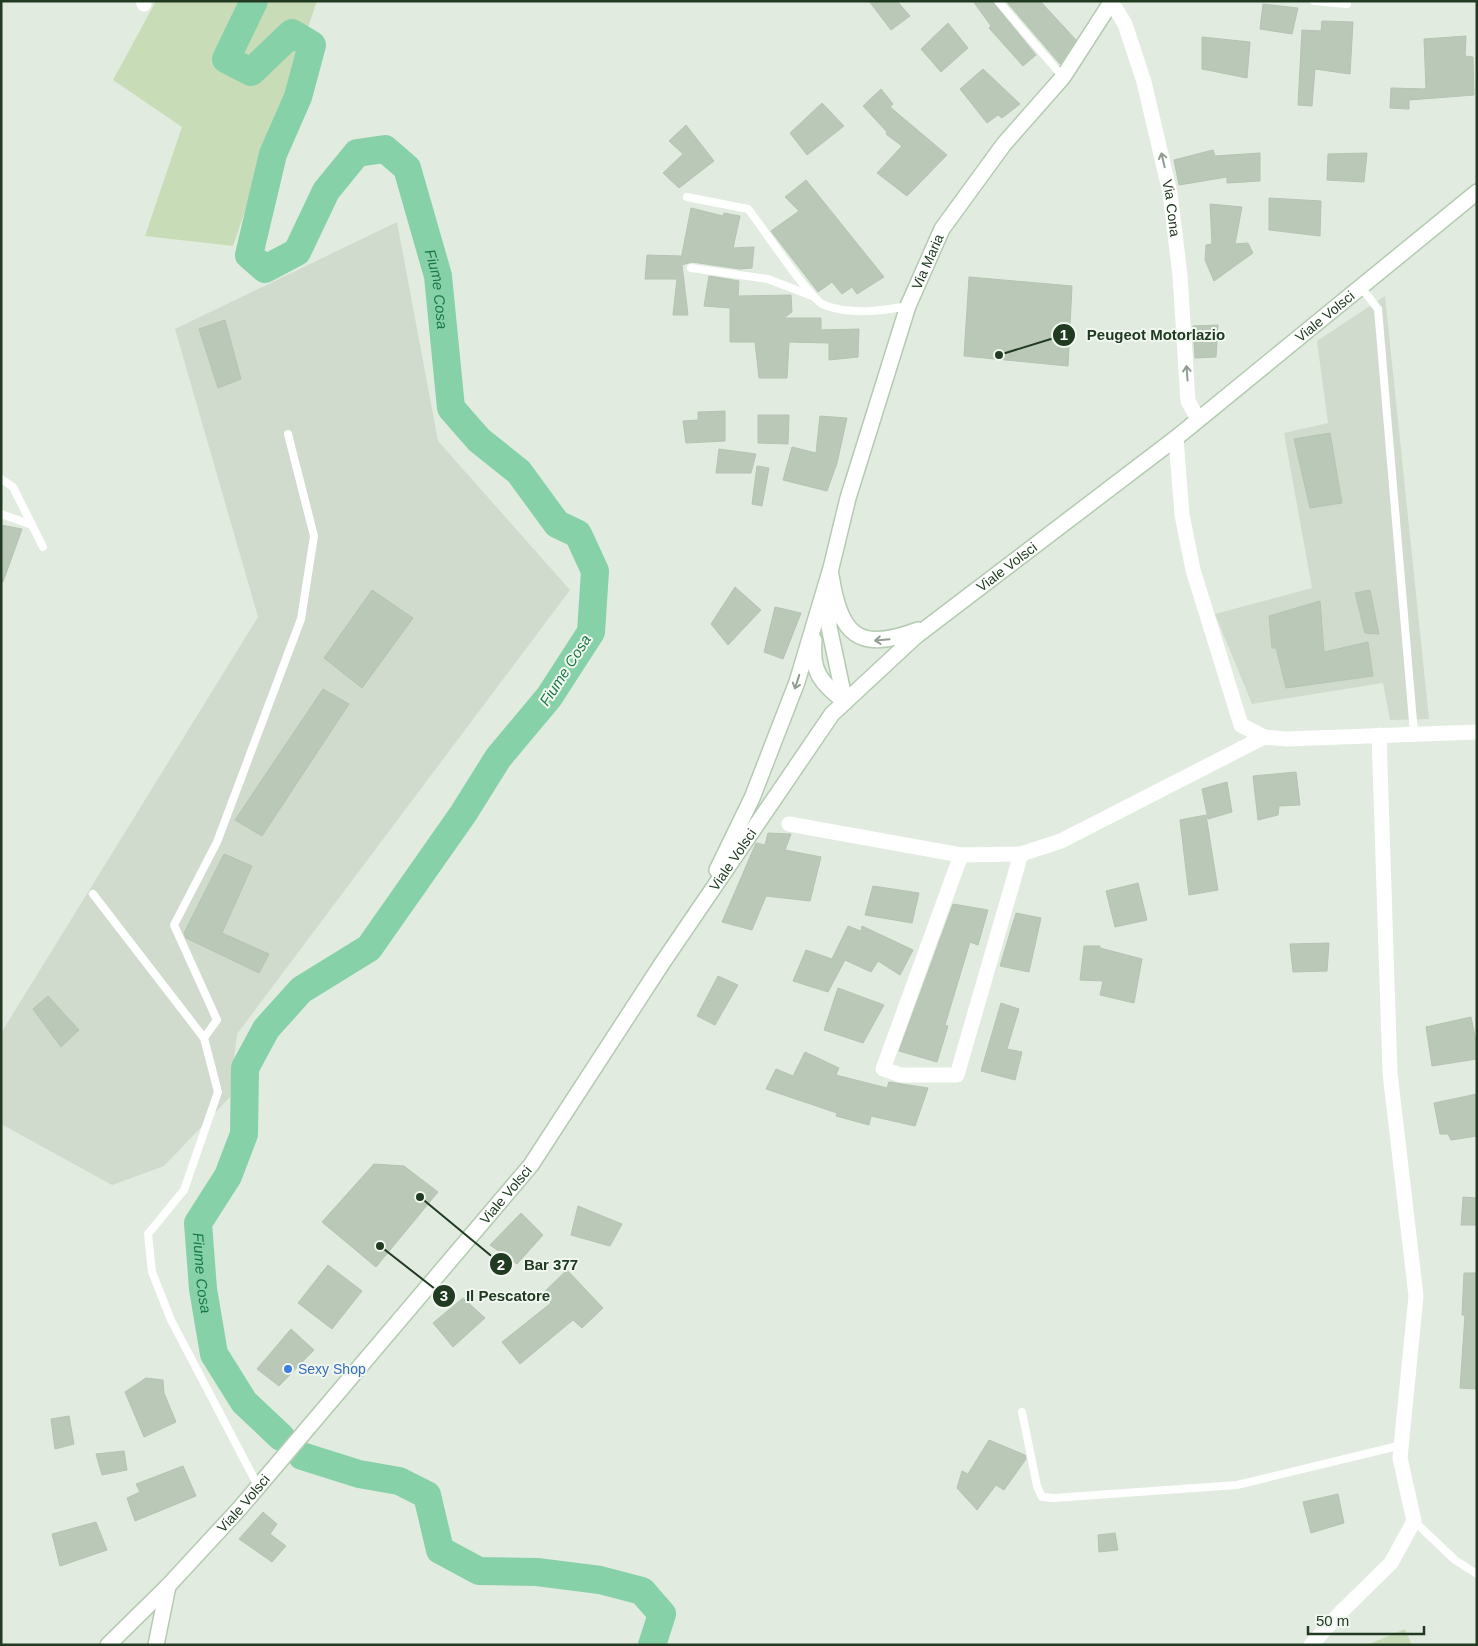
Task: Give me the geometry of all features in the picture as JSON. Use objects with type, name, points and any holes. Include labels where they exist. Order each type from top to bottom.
[{"type":"street","name":"Via Maria","points":[[830,568],[848,498],[908,306],[942,229],[1004,144],[1063,77],[1112,2]]},
{"type":"street","name":"Via Cona","points":[[1112,2],[1125,24],[1144,82],[1170,193],[1180,275],[1188,401],[1198,419]]},
{"type":"street","name":"Viale Volsci","points":[[108,1645],[168,1586],[258,1486],[531,1165],[702,905],[832,714],[929,626],[1176,438],[1477,192]]},
{"type":"street","points":[[1176,438],[1182,515],[1193,570],[1240,725],[1264,738],[1286,739],[1477,732]]},
{"type":"street","points":[[702,905],[768,761],[797,682],[830,568]]},
{"type":"street","points":[[830,568],[835,602],[848,627],[858,636],[868,640],[883,641],[929,626]]},
{"type":"street","points":[[830,568],[829,627],[844,702]]},
{"type":"street","points":[[815,618],[813,650],[815,667],[823,684],[844,702]]},
{"type":"street","points":[[1311,1645],[1341,1612],[1391,1563],[1414,1521],[1400,1458],[1416,1296],[1390,1073],[1379,735]]},
{"type":"street","points":[[789,824],[961,855],[1021,854],[1061,841],[1264,738]]},
{"type":"street","points":[[961,855],[883,1069],[901,1075],[957,1075],[1021,854]]},
{"type":"street","points":[[156,1645],[168,1586]]},
{"type":"lane","points":[[998,1],[1063,77]]},
{"type":"lane","points":[[1314,1],[1346,4]]},
{"type":"lane","points":[[687,197],[748,209],[823,305],[850,310],[879,312],[908,306]]},
{"type":"lane","points":[[691,268],[768,279],[815,297]]},
{"type":"lane","points":[[1360,286],[1378,309],[1414,734]]},
{"type":"lane","points":[[204,1038],[217,1020],[174,925],[217,842],[301,619],[314,536],[288,434]]},
{"type":"lane","points":[[1,478],[13,487],[43,547]]},
{"type":"lane","points":[[1,514],[32,525]]},
{"type":"lane","points":[[93,894],[204,1038],[218,1092],[184,1190],[148,1234],[152,1272],[170,1320],[258,1486]]},
{"type":"lane","points":[[1022,1412],[1037,1486],[1042,1497],[1054,1498],[1237,1485],[1402,1445]]},
{"type":"lane","points":[[1414,1521],[1455,1560],[1477,1574]]},
{"type":"shaded area","points":[[397,222],[438,441],[570,590],[237,1034],[230,1097],[164,1166],[112,1185],[1,1124],[1,1033],[258,617],[175,329]]},
{"type":"shaded area","points":[[1385,296],[1429,719],[1390,720],[1383,683],[1252,704],[1215,614],[1312,588],[1284,433],[1328,423],[1317,341]]},
{"type":"green space","points":[[156,1],[317,1],[233,246],[145,236],[182,127],[113,80]]},
{"type":"green space","points":[[1405,1629],[1412,1645],[1367,1645]]},
{"type":"building","points":[[869,1],[897,1],[910,16],[891,30]]},
{"type":"building","points":[[973,1],[992,1],[1036,55],[1023,66],[989,28],[991,26]]},
{"type":"building","points":[[1006,1],[1040,1],[1076,40],[1060,64]]},
{"type":"building","points":[[1263,4],[1298,8],[1292,34],[1260,29]]},
{"type":"building","points":[[1322,21],[1353,22],[1350,74],[1315,69],[1312,106],[1298,105],[1302,30],[1321,31]]},
{"type":"building","points":[[948,23],[968,48],[941,72],[921,49]]},
{"type":"building","points":[[1466,36],[1465,56],[1473,57],[1474,95],[1409,100],[1409,109],[1390,108],[1391,88],[1426,89],[1424,39]]},
{"type":"building","points":[[1202,37],[1250,42],[1247,78],[1202,69]]},
{"type":"building","points":[[983,69],[1020,104],[1002,118],[998,115],[987,123],[960,89]]},
{"type":"building","points":[[881,89],[893,104],[890,107],[947,155],[907,196],[877,173],[902,146],[886,134],[887,132],[863,106]]},
{"type":"building","points":[[822,103],[844,126],[807,155],[790,133]]},
{"type":"building","points":[[686,125],[714,161],[679,188],[663,173],[683,154],[669,141]]},
{"type":"building","points":[[1213,150],[1215,156],[1260,153],[1260,181],[1227,183],[1227,177],[1179,185],[1174,160]]},
{"type":"building","points":[[1367,153],[1364,182],[1327,180],[1328,154]]},
{"type":"building","points":[[806,180],[884,277],[857,294],[852,287],[842,294],[832,282],[818,292],[771,231],[799,211],[785,197]]},
{"type":"building","points":[[1269,198],[1321,201],[1320,236],[1269,230]]},
{"type":"building","points":[[1210,204],[1242,207],[1235,244],[1248,243],[1253,253],[1214,281],[1205,260],[1206,245],[1212,244]]},
{"type":"building","points":[[691,208],[723,216],[724,213],[740,216],[733,248],[754,247],[752,268],[740,269],[692,262],[682,265],[688,315],[673,315],[677,279],[645,279],[647,255],[681,256],[681,259]]},
{"type":"building","points":[[709,276],[739,281],[738,296],[791,295],[792,312],[784,318],[821,318],[821,330],[859,329],[858,357],[829,360],[829,343],[789,342],[787,378],[759,378],[755,342],[730,342],[730,308],[704,306]]},
{"type":"building","points":[[969,277],[1072,286],[1068,366],[964,356]]},
{"type":"building","points":[[225,320],[241,379],[218,388],[199,329]]},
{"type":"building","points":[[1218,325],[1216,357],[1195,358],[1193,326]]},
{"type":"building","points":[[725,411],[725,441],[686,443],[683,421],[698,420],[698,412]]},
{"type":"building","points":[[758,415],[789,415],[788,444],[758,443]]},
{"type":"building","points":[[820,416],[847,418],[837,463],[827,491],[783,480],[792,447],[816,453]]},
{"type":"building","points":[[1330,433],[1342,503],[1310,508],[1294,439]]},
{"type":"building","points":[[719,449],[756,454],[751,473],[716,473]]},
{"type":"building","points":[[757,466],[769,468],[762,506],[752,504]]},
{"type":"building","points":[[1,525],[22,529],[3,582],[1,582]]},
{"type":"building","points":[[735,587],[761,610],[728,645],[711,624]]},
{"type":"building","points":[[372,590],[413,618],[362,688],[324,658]]},
{"type":"building","points":[[1370,590],[1379,634],[1365,633],[1355,593]]},
{"type":"building","points":[[1320,601],[1324,652],[1368,642],[1373,676],[1286,688],[1276,648],[1272,648],[1269,616]]},
{"type":"building","points":[[775,607],[801,613],[783,659],[764,652]]},
{"type":"building","points":[[323,689],[349,704],[262,836],[235,820]]},
{"type":"building","points":[[1296,772],[1300,805],[1279,806],[1278,815],[1258,820],[1253,776]]},
{"type":"building","points":[[1227,782],[1232,812],[1208,819],[1202,789]]},
{"type":"building","points":[[1206,815],[1218,890],[1189,895],[1180,820]]},
{"type":"building","points":[[768,833],[791,834],[785,850],[821,857],[810,901],[766,896],[752,930],[722,922],[756,843],[765,845]]},
{"type":"building","points":[[224,854],[252,866],[222,933],[269,954],[259,973],[186,938],[184,933]]},
{"type":"building","points":[[1138,883],[1147,920],[1115,927],[1106,891]]},
{"type":"building","points":[[873,886],[919,893],[912,923],[865,915]]},
{"type":"building","points":[[953,904],[988,910],[978,945],[970,942],[945,1025],[948,1026],[937,1062],[899,1051]]},
{"type":"building","points":[[1016,913],[1041,918],[1029,972],[1000,966]]},
{"type":"building","points":[[848,926],[861,931],[862,926],[913,950],[900,975],[878,961],[871,972],[845,960],[828,992],[793,981],[806,950],[832,959]]},
{"type":"building","points":[[1329,943],[1327,971],[1293,972],[1290,944]]},
{"type":"building","points":[[1084,946],[1100,946],[1100,948],[1142,959],[1134,1003],[1100,995],[1103,981],[1080,980]]},
{"type":"building","points":[[718,976],[738,985],[715,1025],[697,1016]]},
{"type":"building","points":[[838,988],[884,1005],[863,1043],[824,1030]]},
{"type":"building","points":[[48,996],[79,1030],[61,1047],[33,1009]]},
{"type":"building","points":[[1001,1003],[1019,1009],[1007,1049],[1022,1052],[1015,1080],[981,1071]]},
{"type":"building","points":[[1471,1017],[1477,1046],[1477,1059],[1432,1066],[1426,1027]]},
{"type":"building","points":[[805,1052],[839,1068],[836,1075],[887,1088],[889,1082],[928,1088],[915,1126],[871,1116],[869,1125],[836,1116],[837,1113],[766,1089],[776,1069],[793,1076]]},
{"type":"building","points":[[1477,1094],[1477,1136],[1451,1140],[1448,1134],[1440,1134],[1434,1103]]},
{"type":"building","points":[[374,1164],[404,1166],[438,1192],[376,1267],[322,1222]]},
{"type":"building","points":[[1463,1197],[1477,1198],[1477,1225],[1461,1225]]},
{"type":"building","points":[[578,1206],[622,1224],[610,1246],[571,1235]]},
{"type":"building","points":[[521,1213],[543,1235],[517,1264],[490,1245]]},
{"type":"building","points":[[328,1265],[362,1291],[332,1329],[298,1303]]},
{"type":"building","points":[[567,1270],[603,1308],[582,1328],[573,1320],[520,1364],[502,1342],[551,1303],[542,1294]]},
{"type":"building","points":[[1464,1273],[1477,1273],[1477,1389],[1460,1388],[1465,1315],[1462,1315]]},
{"type":"building","points":[[463,1298],[485,1318],[453,1347],[433,1323]]},
{"type":"building","points":[[291,1329],[314,1350],[279,1386],[257,1369]]},
{"type":"building","points":[[146,1378],[163,1380],[164,1393],[176,1422],[144,1437],[125,1392]]},
{"type":"building","points":[[69,1416],[74,1444],[55,1449],[51,1419]]},
{"type":"building","points":[[989,1440],[1025,1455],[1026,1459],[1004,1490],[996,1485],[977,1510],[957,1488],[962,1471],[968,1474]]},
{"type":"building","points":[[124,1451],[127,1470],[102,1475],[96,1454]]},
{"type":"building","points":[[183,1466],[196,1496],[135,1521],[127,1498],[140,1492],[136,1484]]},
{"type":"building","points":[[1338,1494],[1344,1523],[1311,1533],[1303,1502]]},
{"type":"building","points":[[263,1512],[277,1524],[270,1534],[286,1546],[272,1562],[239,1539]]},
{"type":"building","points":[[96,1522],[107,1550],[60,1566],[52,1534]]},
{"type":"building","points":[[1115,1533],[1118,1550],[1099,1552],[1098,1535]]},
{"type":"waterway","name":"Fiume Cosa","points":[[254,1],[226,59],[251,72],[292,33],[312,45],[298,97],[273,154],[249,255],[265,269],[297,252],[326,191],[357,153],[385,149],[407,168],[438,276],[451,408],[479,440],[519,472],[557,524],[578,534],[595,571],[591,632],[549,697],[498,758],[463,814],[369,948],[301,990],[266,1029],[245,1068],[244,1134],[228,1176],[198,1223],[203,1289],[214,1354],[244,1402],[281,1437]]},
{"type":"waterway","points":[[302,1456],[359,1474],[399,1481],[427,1495],[440,1550],[479,1571],[537,1572],[600,1580],[642,1591],[662,1614],[652,1645]]},
{"type":"place","name":"Peugeot Motorlazio","points":[[999,355]]},
{"type":"place","name":"Bar 377","points":[[420,1197]]},
{"type":"place","name":"Il Pescatore","points":[[380,1246]]},
{"type":"place","name":"Sexy Shop","points":[[288,1369]]}]
